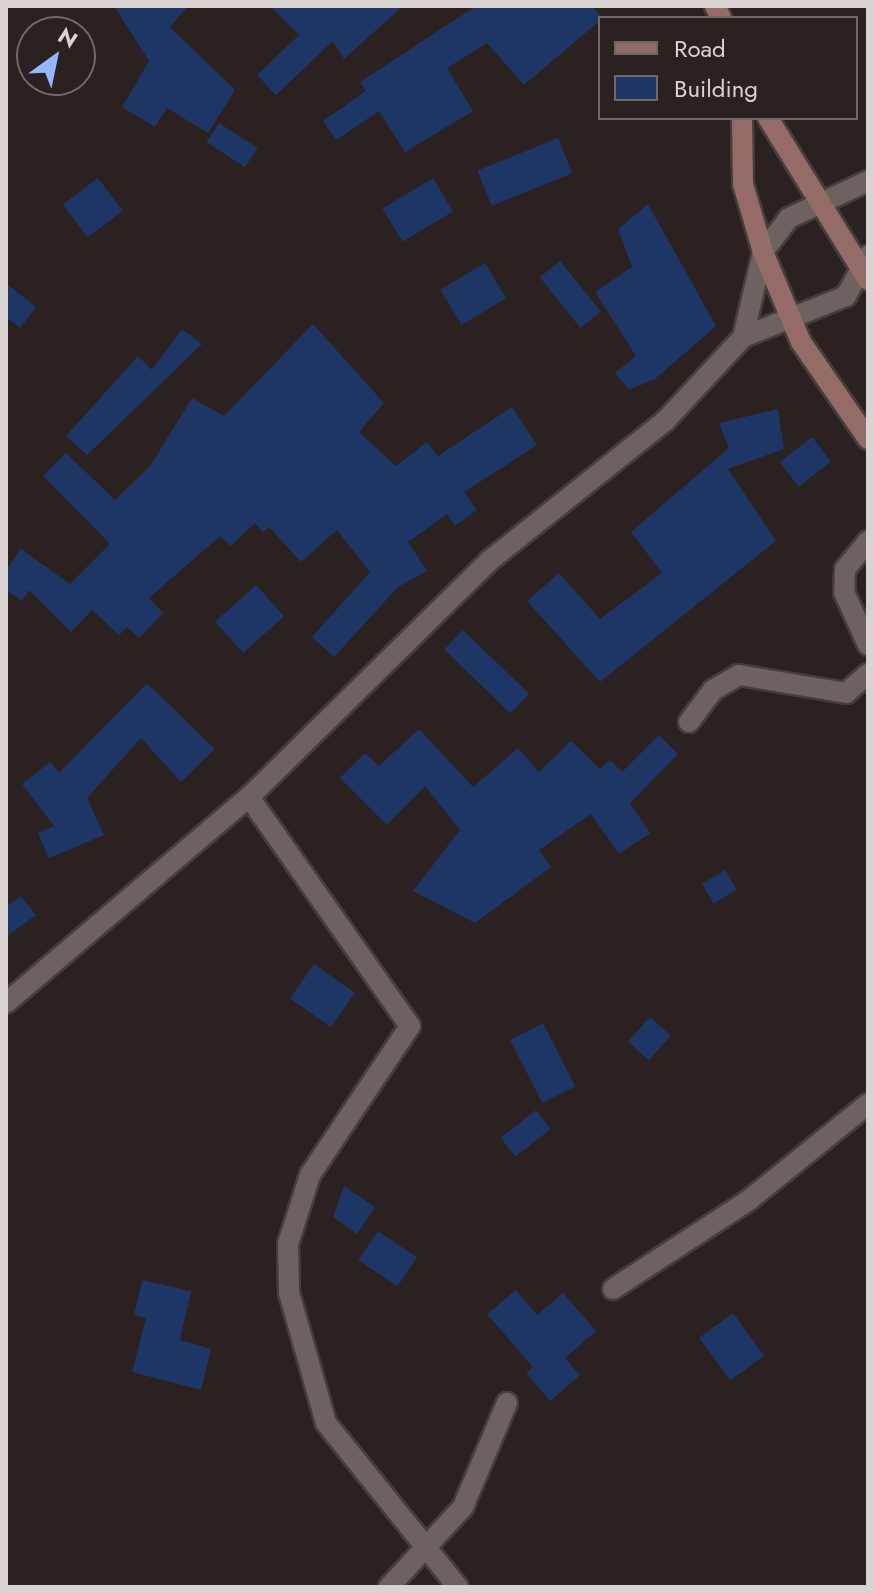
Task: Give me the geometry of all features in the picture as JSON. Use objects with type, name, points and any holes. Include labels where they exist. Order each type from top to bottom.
[{"type":"main road","points":[[742,120],[743,184],[763,252],[791,320],[868,439]]},
{"type":"main road","points":[[769,120],[819,205],[867,267]]},
{"type":"street","points":[[743,337],[763,252],[789,218],[868,181]]},
{"type":"street","points":[[6,1003],[249,797],[489,561],[666,420],[743,337],[846,296],[867,267]]},
{"type":"street","points":[[868,541],[845,569],[844,592],[868,645]]},
{"type":"street","points":[[689,722],[713,690],[739,675],[846,693],[868,674]]},
{"type":"street","points":[[249,797],[410,1026],[310,1175],[288,1244],[289,1293],[326,1423],[458,1587]]},
{"type":"street","points":[[613,1289],[749,1200],[868,1104]]},
{"type":"street","points":[[389,1587],[428,1550],[463,1507],[507,1403]]},
{"type":"building","points":[[114,6],[188,6],[170,27],[235,90],[208,133],[167,108],[155,127],[122,107],[149,61]]},
{"type":"building","points":[[270,6],[403,6],[344,59],[333,41],[276,95],[257,75],[299,35]]},
{"type":"building","points":[[476,6],[592,6],[601,16],[598,16],[598,22],[524,85],[487,43],[447,68],[473,111],[405,152],[379,111],[336,140],[323,121],[366,91],[360,82]]},
{"type":"building","points":[[219,123],[258,148],[245,167],[206,142]]},
{"type":"building","points":[[558,138],[572,173],[492,206],[477,171]]},
{"type":"building","points":[[98,178],[123,211],[88,237],[63,204]]},
{"type":"building","points":[[433,178],[453,211],[403,242],[382,208]]},
{"type":"building","points":[[648,204],[716,326],[655,379],[629,390],[615,373],[636,356],[595,292],[632,267],[618,229]]},
{"type":"building","points":[[560,261],[601,312],[581,328],[540,277]]},
{"type":"building","points":[[485,263],[506,298],[462,325],[440,290]]},
{"type":"building","points":[[6,283],[36,307],[20,328],[6,317]]},
{"type":"building","points":[[313,324],[384,403],[359,432],[396,466],[427,442],[438,456],[512,407],[537,445],[464,492],[477,510],[455,526],[447,514],[408,542],[427,571],[398,587],[334,657],[312,637],[370,572],[337,530],[301,562],[269,527],[263,532],[255,523],[231,546],[220,536],[149,598],[163,613],[139,638],[127,627],[119,635],[92,610],[71,632],[29,590],[22,601],[6,590],[6,570],[21,549],[70,584],[110,544],[43,476],[66,453],[115,500],[150,466],[192,398],[224,416]]},
{"type":"building","points":[[182,329],[202,344],[87,455],[66,436],[138,356],[152,370]]},
{"type":"building","points":[[778,409],[784,449],[728,469],[776,541],[600,682],[527,601],[559,573],[600,619],[662,573],[631,532],[729,448],[719,423]]},
{"type":"building","points":[[812,437],[831,461],[799,487],[780,462]]},
{"type":"building","points":[[256,585],[284,616],[243,653],[215,622]]},
{"type":"building","points":[[463,630],[529,694],[510,713],[444,649]]},
{"type":"building","points":[[147,683],[215,749],[181,782],[141,738],[87,798],[104,835],[49,858],[38,833],[54,826],[22,784],[50,762],[59,773]]},
{"type":"building","points":[[419,729],[473,787],[518,748],[539,772],[571,741],[600,769],[610,760],[622,772],[659,735],[678,754],[630,803],[650,833],[619,854],[591,814],[539,850],[551,867],[475,923],[413,891],[460,830],[425,786],[387,825],[340,778],[365,753],[379,766]]},
{"type":"building","points":[[725,870],[737,890],[714,904],[702,884]]},
{"type":"building","points":[[21,896],[36,915],[6,937],[6,907]]},
{"type":"building","points":[[314,964],[355,993],[331,1027],[290,998]]},
{"type":"building","points":[[650,1017],[671,1036],[649,1060],[628,1042]]},
{"type":"building","points":[[543,1023],[575,1086],[542,1103],[510,1040]]},
{"type":"building","points":[[536,1110],[551,1129],[515,1157],[501,1138]]},
{"type":"building","points":[[344,1186],[375,1207],[357,1234],[333,1217]]},
{"type":"building","points":[[378,1231],[417,1257],[397,1286],[358,1260]]},
{"type":"building","points":[[142,1280],[191,1291],[180,1340],[211,1349],[201,1390],[132,1372],[146,1318],[134,1315]]},
{"type":"building","points":[[516,1290],[537,1315],[563,1293],[596,1331],[565,1358],[580,1375],[550,1401],[526,1373],[533,1367],[487,1314]]},
{"type":"building","points":[[733,1313],[764,1356],[730,1381],[699,1338]]}]
